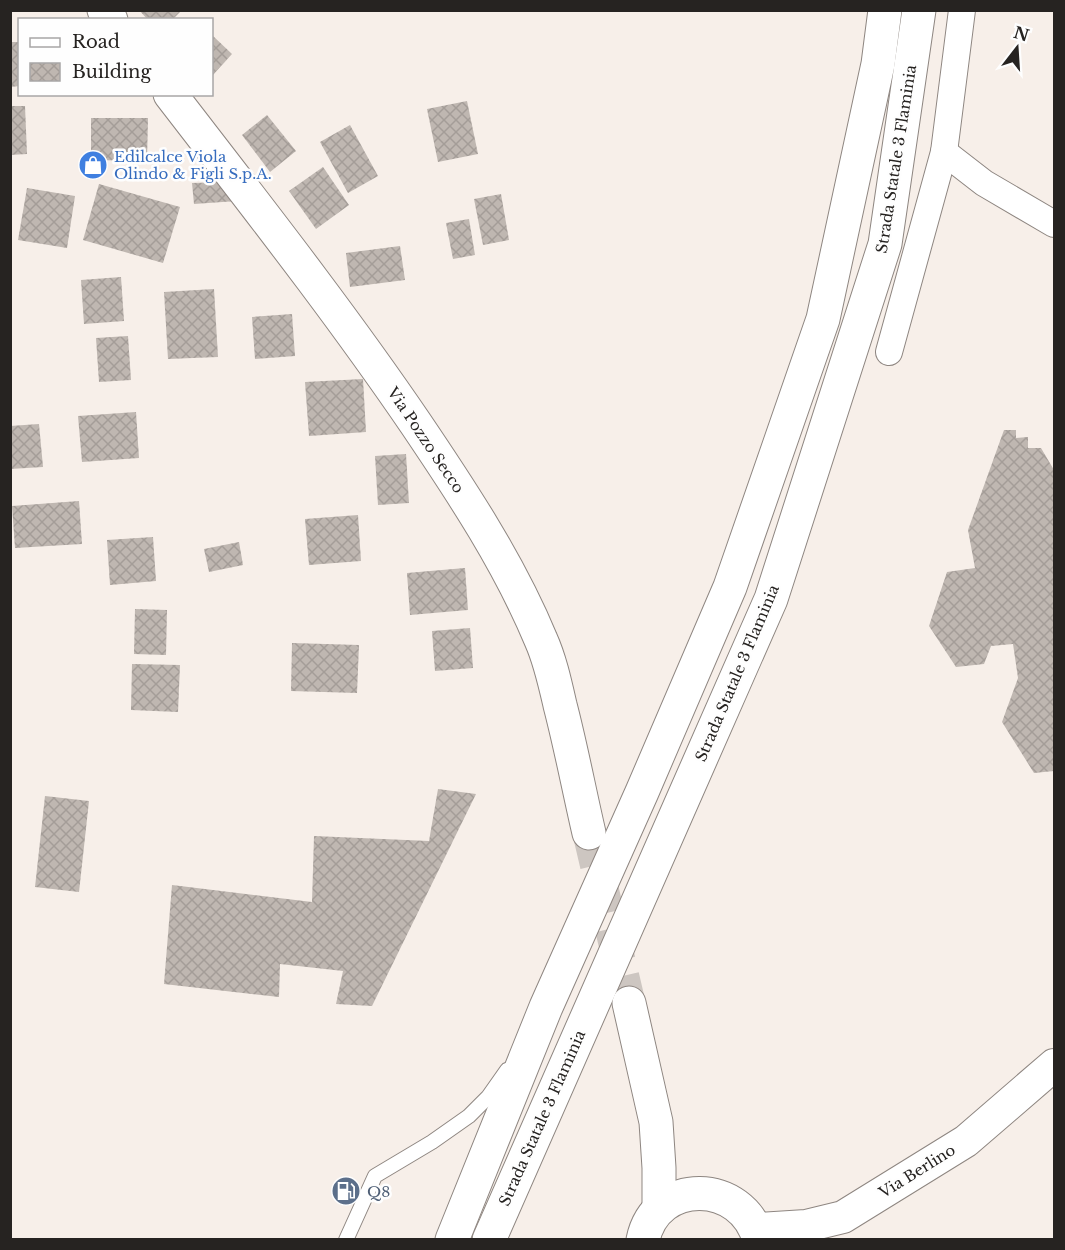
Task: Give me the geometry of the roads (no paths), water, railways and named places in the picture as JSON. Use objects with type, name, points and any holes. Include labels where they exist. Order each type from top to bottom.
[{"type":"main road","points":[[452,1239],[546,1007],[730,587],[823,319],[878,64],[885,10]]},
{"type":"main road","name":"Strada Statale 3 Flaminia","points":[[489,1239],[771,599],[885,244],[919,10]]},
{"type":"main road","name":"Via Pozzo Secco","points":[[172,96],[370,356],[451,476],[497,553],[521,597],[552,672],[589,833]]},
{"type":"main road","points":[[629,1003],[656,1122],[659,1168],[646,1230]]},
{"type":"main road","points":[[656,1122],[672,1153],[704,1192]]},
{"type":"main road","points":[[646,1230],[673,1200],[688,1194],[704,1192],[726,1198],[738,1205],[749,1216],[758,1234]]},
{"type":"street","points":[[889,352],[944,152],[962,10]]},
{"type":"street","points":[[944,152],[984,183],[1054,224]]},
{"type":"street","name":"Via Berlino","points":[[758,1234],[843,1217],[966,1141],[1054,1065]]},
{"type":"lane","points":[[346,1239],[375,1176],[432,1142],[469,1116],[488,1097],[507,1071],[546,1007]]},
{"type":"tunnel","points":[[589,833],[629,1003]]},
{"type":"place","name":"Edilcalce Viola Olindo & Figli S.p.A.","points":[[93,165]]},
{"type":"place","name":"Q8","points":[[346,1191]]}]
